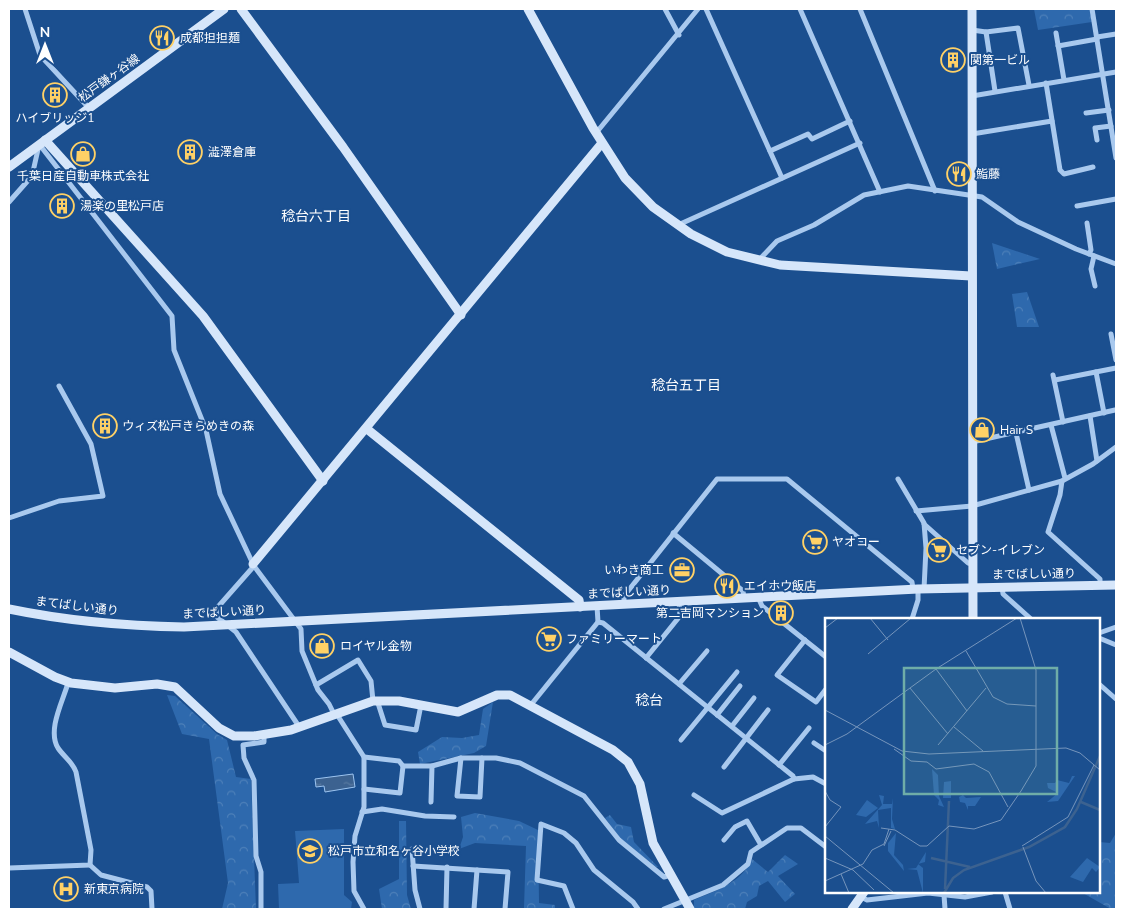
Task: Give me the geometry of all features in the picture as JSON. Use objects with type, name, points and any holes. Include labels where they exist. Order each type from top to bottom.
[{"type":"street","points":[[25,9],[40,55],[89,108]]},
{"type":"street","name":"松戸鎌ヶ谷線","points":[[9,168],[224,9]]},
{"type":"street","points":[[241,9],[343,147],[461,315]]},
{"type":"street","points":[[528,9],[596,133],[625,178],[638,192],[678,225],[727,252],[759,261],[800,266],[971,276]]},
{"type":"street","points":[[665,9],[679,35]]},
{"type":"street","points":[[596,133],[679,35],[698,9]]},
{"type":"street","points":[[706,9],[782,178]]},
{"type":"street","points":[[800,9],[880,192]]},
{"type":"street","points":[[860,9],[935,191]]},
{"type":"street","points":[[972,9],[971,442],[973,618]]},
{"type":"street","points":[[1092,9],[1108,110],[1113,129],[1116,158]]},
{"type":"street","points":[[972,30],[986,32],[1018,28],[1029,85]]},
{"type":"street","points":[[986,32],[995,91]]},
{"type":"street","points":[[1056,33],[1064,80]]},
{"type":"street","points":[[1058,46],[1116,34]]},
{"type":"street","points":[[971,96],[1116,72]]},
{"type":"street","points":[[1046,83],[1060,170],[1064,174],[1093,167]]},
{"type":"street","points":[[1086,113],[1108,110]]},
{"type":"street","points":[[770,151],[808,134],[812,139],[850,121]]},
{"type":"street","points":[[971,134],[1052,121]]},
{"type":"street","points":[[1097,140],[1095,128],[1113,129]]},
{"type":"street","points":[[9,202],[32,176],[42,142]]},
{"type":"street","points":[[42,142],[203,316],[323,481]]},
{"type":"street","points":[[42,142],[172,316],[174,350],[206,430],[220,494],[254,565],[302,629],[302,650],[316,685],[364,758],[362,812],[355,836],[353,862],[354,891],[364,909]]},
{"type":"street","points":[[300,728],[236,632],[217,617],[217,608],[602,143]]},
{"type":"street","points":[[678,225],[860,143]]},
{"type":"street","points":[[759,261],[778,242],[814,225],[864,195],[908,186],[982,197],[1018,222],[1116,264]]},
{"type":"street","points":[[1077,206],[1116,199]]},
{"type":"street","points":[[1087,223],[1092,255],[1091,269],[1095,286]]},
{"type":"street","points":[[1111,334],[1116,360]]},
{"type":"street","points":[[1063,422],[1054,378],[1116,368]]},
{"type":"street","points":[[1096,372],[1104,413]]},
{"type":"street","points":[[9,518],[59,501],[103,496],[91,444],[59,386]]},
{"type":"street","points":[[971,442],[1115,410]]},
{"type":"street","points":[[1090,416],[1097,461]]},
{"type":"street","points":[[1052,425],[1063,480],[1048,532],[1100,579],[1100,586]]},
{"type":"street","points":[[367,429],[579,600],[580,607]]},
{"type":"street","points":[[1016,433],[1029,490]]},
{"type":"street","points":[[916,511],[972,506],[1063,480],[1097,461],[1116,447]]},
{"type":"street","points":[[624,605],[624,596],[717,479],[787,479],[912,582],[918,589]]},
{"type":"street","points":[[898,479],[924,523],[968,564],[973,564]]},
{"type":"street","points":[[912,618],[918,600],[918,589],[926,552],[924,523]]},
{"type":"street","points":[[673,534],[743,590],[744,598]]},
{"type":"street","name":"までばしい通り","points":[[143,626],[184,627],[918,589],[1116,586]]},
{"type":"street","points":[[1002,587],[1003,594],[1030,618]]},
{"type":"street","points":[[758,597],[762,606],[825,656]]},
{"type":"street","points":[[646,658],[680,616],[679,602]]},
{"type":"street","points":[[530,706],[598,622],[597,606]]},
{"type":"street","name":"まてばしい通り","points":[[9,609],[67,620],[143,626]]},
{"type":"street","points":[[598,622],[603,623],[747,738],[794,779]]},
{"type":"street","points":[[1100,633],[1116,627]]},
{"type":"street","points":[[1100,638],[1116,645]]},
{"type":"street","points":[[805,640],[778,675],[816,702],[825,690]]},
{"type":"street","points":[[679,684],[706,651]]},
{"type":"street","points":[[9,652],[68,682],[115,688],[166,684],[180,690],[226,733],[240,736],[264,735],[300,728],[375,701],[421,704],[458,712],[491,697],[504,694],[613,750],[628,762],[640,784],[653,843],[690,909]]},
{"type":"street","points":[[316,685],[358,660],[371,681],[375,701],[385,725],[416,730],[421,704]]},
{"type":"street","points":[[681,740],[737,672]]},
{"type":"street","points":[[68,682],[54,736],[57,746],[74,764],[88,831],[90,865],[101,875],[147,886],[151,892],[152,909]]},
{"type":"street","points":[[718,715],[740,686]]},
{"type":"street","points":[[1100,687],[1116,699]]},
{"type":"street","points":[[732,726],[754,698]]},
{"type":"street","points":[[724,767],[768,710]]},
{"type":"street","points":[[779,765],[809,728]]},
{"type":"street","points":[[261,909],[261,872],[256,856],[254,780],[244,758],[243,745],[264,742],[264,735]]},
{"type":"street","points":[[814,743],[825,750]]},
{"type":"street","points":[[364,758],[399,761],[403,766],[400,793],[364,789]]},
{"type":"street","points":[[403,766],[432,766],[461,758],[482,758],[520,763],[576,790],[584,796],[618,840],[664,877],[671,875]]},
{"type":"street","points":[[461,758],[458,796],[480,797],[482,758]]},
{"type":"street","points":[[431,802],[432,766]]},
{"type":"street","points":[[694,795],[722,813],[794,779],[813,777],[825,783]]},
{"type":"street","points":[[362,812],[382,809],[425,816],[454,817]]},
{"type":"street","points":[[724,840],[736,827],[747,821],[761,845]]},
{"type":"street","points":[[573,909],[564,886],[536,880],[541,824],[564,833],[576,842],[594,870],[633,902],[638,909]]},
{"type":"street","points":[[664,909],[723,885],[748,864],[751,852],[787,828],[797,826],[806,830],[825,846]]},
{"type":"street","points":[[412,849],[415,890],[420,909]]},
{"type":"street","points":[[9,868],[90,865]]},
{"type":"street","points":[[413,866],[508,872],[505,909]]},
{"type":"street","points":[[446,909],[447,868]]},
{"type":"street","points":[[474,909],[477,870]]},
{"type":"street","points":[[852,909],[863,894],[867,900],[928,893],[965,897],[987,893]]},
{"type":"street","points":[[1006,893],[1010,909]]},
{"type":"street","points":[[944,895],[945,909]]},
{"type":"green space","points":[[1034,9],[1090,9],[1092,22],[1038,30]]},
{"type":"green space","points":[[992,243],[1040,259],[997,269]]},
{"type":"green space","points":[[1027,292],[1039,327],[1017,327],[1012,294]]},
{"type":"green space","points":[[167,695],[175,696],[217,734],[227,740],[236,777],[251,779],[256,909],[222,909],[228,883],[209,739],[182,734]]},
{"type":"green space","points":[[493,702],[486,746],[474,753],[420,764],[418,752],[442,737],[462,738],[479,735],[483,709]]},
{"type":"green space","points":[[475,813],[519,821],[538,830],[539,903],[555,905],[555,909],[524,908],[526,846],[475,843],[459,849],[463,837],[461,817]]},
{"type":"green space","points":[[610,815],[617,824],[631,827],[634,842],[658,867],[620,838],[605,818]]},
{"type":"green space","points":[[399,821],[406,821],[407,895],[411,909],[382,909],[379,889],[399,879]]},
{"type":"green space","points":[[344,829],[344,895],[352,902],[351,909],[279,909],[278,884],[299,883],[295,831]]},
{"type":"green space","points":[[1116,833],[1116,909],[1111,909],[1083,893],[1100,893],[1100,842],[1110,843]]},
{"type":"green space","points":[[785,855],[798,864],[778,876],[795,894],[785,902],[768,881],[759,886],[757,896],[747,902],[745,909],[694,909],[694,900],[728,885],[742,874],[752,859],[768,872]]},
{"type":"water","points":[[353,774],[355,787],[325,792],[324,786],[316,787],[315,779]]},
{"type":"place","name":"成都担担麺","points":[[162,38]]},
{"type":"place","name":"関第一ビル","points":[[953,60]]},
{"type":"place","name":"ハイブリッジ1","points":[[55,95]]},
{"type":"place","name":"澁澤倉庫","points":[[190,152]]},
{"type":"place","name":"千葉日産自動車株式会社","points":[[83,154]]},
{"type":"place","name":"鮨藤","points":[[959,174]]},
{"type":"place","name":"湯楽の里松戸店","points":[[62,206]]},
{"type":"place","name":"ウィズ松戸きらめきの森","points":[[105,426]]},
{"type":"place","name":"Hair S","points":[[982,430]]},
{"type":"place","name":"ヤオコー","points":[[815,542]]},
{"type":"place","name":"セブン-イレブン","points":[[939,550]]},
{"type":"place","name":"いわき商工","points":[[682,570]]},
{"type":"place","name":"エイホウ飯店","points":[[727,586]]},
{"type":"place","name":"第二吉岡マンション","points":[[781,613]]},
{"type":"place","name":"ファミリーマート","points":[[549,639]]},
{"type":"place","name":"ロイヤル金物","points":[[322,646]]},
{"type":"place","name":"松戸市立和名ヶ谷小学校","points":[[310,851]]},
{"type":"place","name":"新東京病院","points":[[66,889]]},
{"type":"district","name":"稔台六丁目","points":[[316,216]]},
{"type":"district","name":"稔台五丁目","points":[[686,385]]},
{"type":"district","name":"稔台","points":[[649,700]]}]
